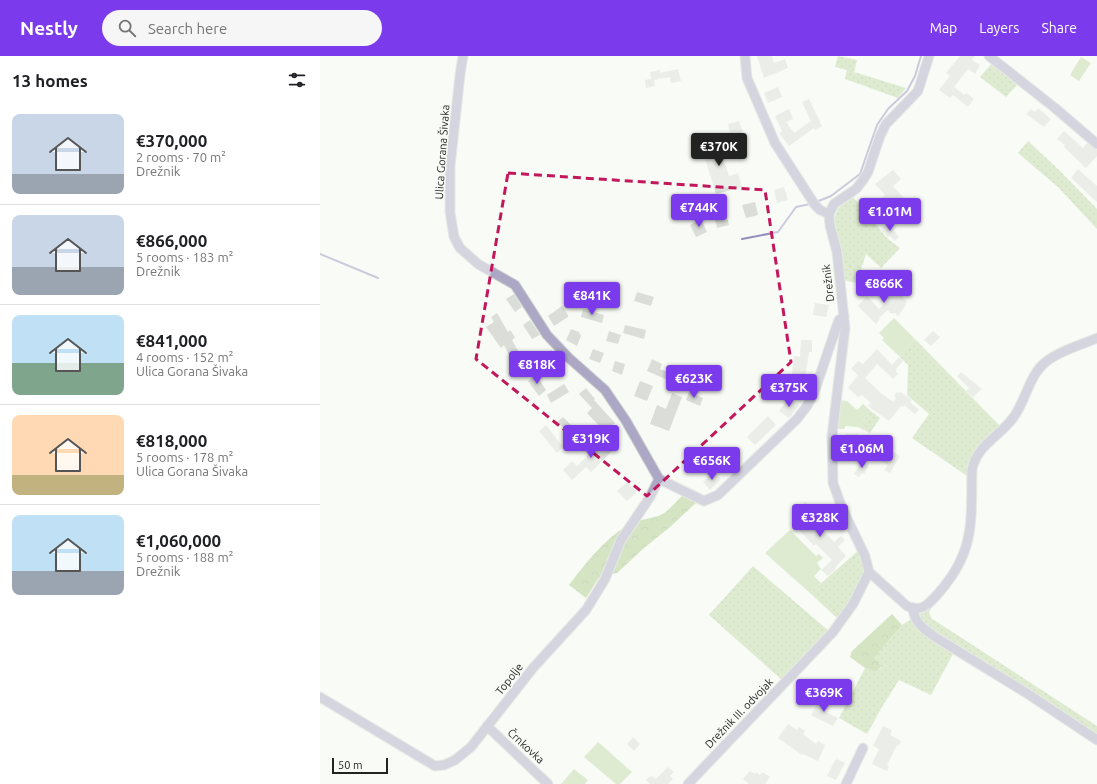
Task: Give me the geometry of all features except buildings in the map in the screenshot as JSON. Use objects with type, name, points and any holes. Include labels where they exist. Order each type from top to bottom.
[{"type":"street","name":"Ulica Gorana Šivaka","points":[[463,56],[450,167],[450,212],[454,237],[460,248],[478,264],[515,285],[547,335],[569,358],[605,390],[626,420],[659,479]]},
{"type":"street","points":[[745,56],[747,78],[775,143],[813,202],[820,210],[829,214],[834,204],[852,193],[863,180],[868,172],[880,136],[886,124],[918,91],[929,56]]},
{"type":"street","points":[[989,56],[1055,108],[1097,144]]},
{"type":"street","name":"Drežnik","points":[[829,214],[836,252],[845,328],[832,436],[833,484],[836,494],[865,556],[869,572]]},
{"type":"street","points":[[659,479],[704,501],[718,495],[797,419],[808,406],[814,393],[839,320],[844,316]]},
{"type":"street","points":[[869,572],[907,606],[913,608],[924,608],[931,601],[945,585],[957,567],[963,554],[969,532],[972,469],[974,460],[982,449],[1013,419],[1041,366],[1056,355],[1097,338]]},
{"type":"street","name":"Topolje","points":[[320,697],[435,766],[444,765],[455,760],[470,747],[533,668],[586,610],[605,579],[621,540],[650,497],[659,479]]},
{"type":"street","name":"Drežnik III. odvojak","points":[[688,784],[833,632],[853,604],[869,572]]},
{"type":"street","points":[[913,608],[914,616],[920,626],[934,637],[1028,694],[1097,740]]},
{"type":"street","name":"Črnkovka","points":[[487,726],[548,784]]},
{"type":"street","points":[[846,784],[863,748]]},
{"type":"highlighted area","points":[[508,173],[765,190],[791,362],[647,496],[476,359]]},
{"type":"green space","points":[[838,56],[857,60],[854,72],[906,88],[898,98],[845,79],[847,70],[835,67]]},
{"type":"green space","points":[[1081,57],[1091,63],[1079,81],[1070,75]]},
{"type":"green space","points":[[993,62],[1019,83],[1006,97],[980,77]]},
{"type":"green space","points":[[1028,141],[1097,209],[1097,229],[1058,187],[1018,153]]},
{"type":"green space","points":[[853,197],[888,239],[900,248],[881,268],[866,254],[857,283],[843,280],[834,223],[839,207]]},
{"type":"green space","points":[[894,318],[915,339],[899,356],[882,340],[884,338],[879,333]]},
{"type":"green space","points":[[915,339],[1001,427],[967,476],[912,438],[929,414],[907,395],[908,365],[899,356]]},
{"type":"green space","points":[[839,400],[847,401],[857,410],[863,404],[871,411],[858,427],[845,426],[845,429],[835,429]]},
{"type":"green space","points":[[871,411],[880,418],[870,433],[858,427]]},
{"type":"green space","points":[[684,494],[697,502],[617,573],[602,575],[586,598],[569,585],[595,553],[618,532],[633,522],[662,514]]},
{"type":"green space","points":[[790,530],[816,556],[819,554],[823,558],[817,563],[821,569],[814,576],[821,583],[810,593],[765,553]]},
{"type":"green space","points":[[859,550],[864,565],[863,579],[856,594],[838,619],[810,593]]},
{"type":"green space","points":[[753,566],[829,631],[782,680],[709,615]]},
{"type":"green space","points":[[932,607],[929,612],[931,618],[1097,726],[1097,737],[936,634],[922,623],[918,615]]},
{"type":"green space","points":[[892,614],[902,625],[874,658],[882,666],[876,672],[865,668],[850,657],[852,651]]},
{"type":"green space","points":[[911,619],[954,652],[931,695],[899,680],[867,734],[839,718],[865,668],[876,672],[882,667],[874,658],[902,625]]},
{"type":"green space","points":[[598,742],[632,772],[620,784],[616,784],[584,757]]},
{"type":"green space","points":[[574,769],[588,780],[585,784],[561,784]]},
{"type":"waterway","points":[[816,202],[831,196],[860,174],[877,125],[888,109],[907,91],[915,76],[921,56]]},
{"type":"waterway","points":[[742,239],[778,232],[796,207],[810,204]]},
{"type":"waterway","points":[[320,254],[378,278]]}]
